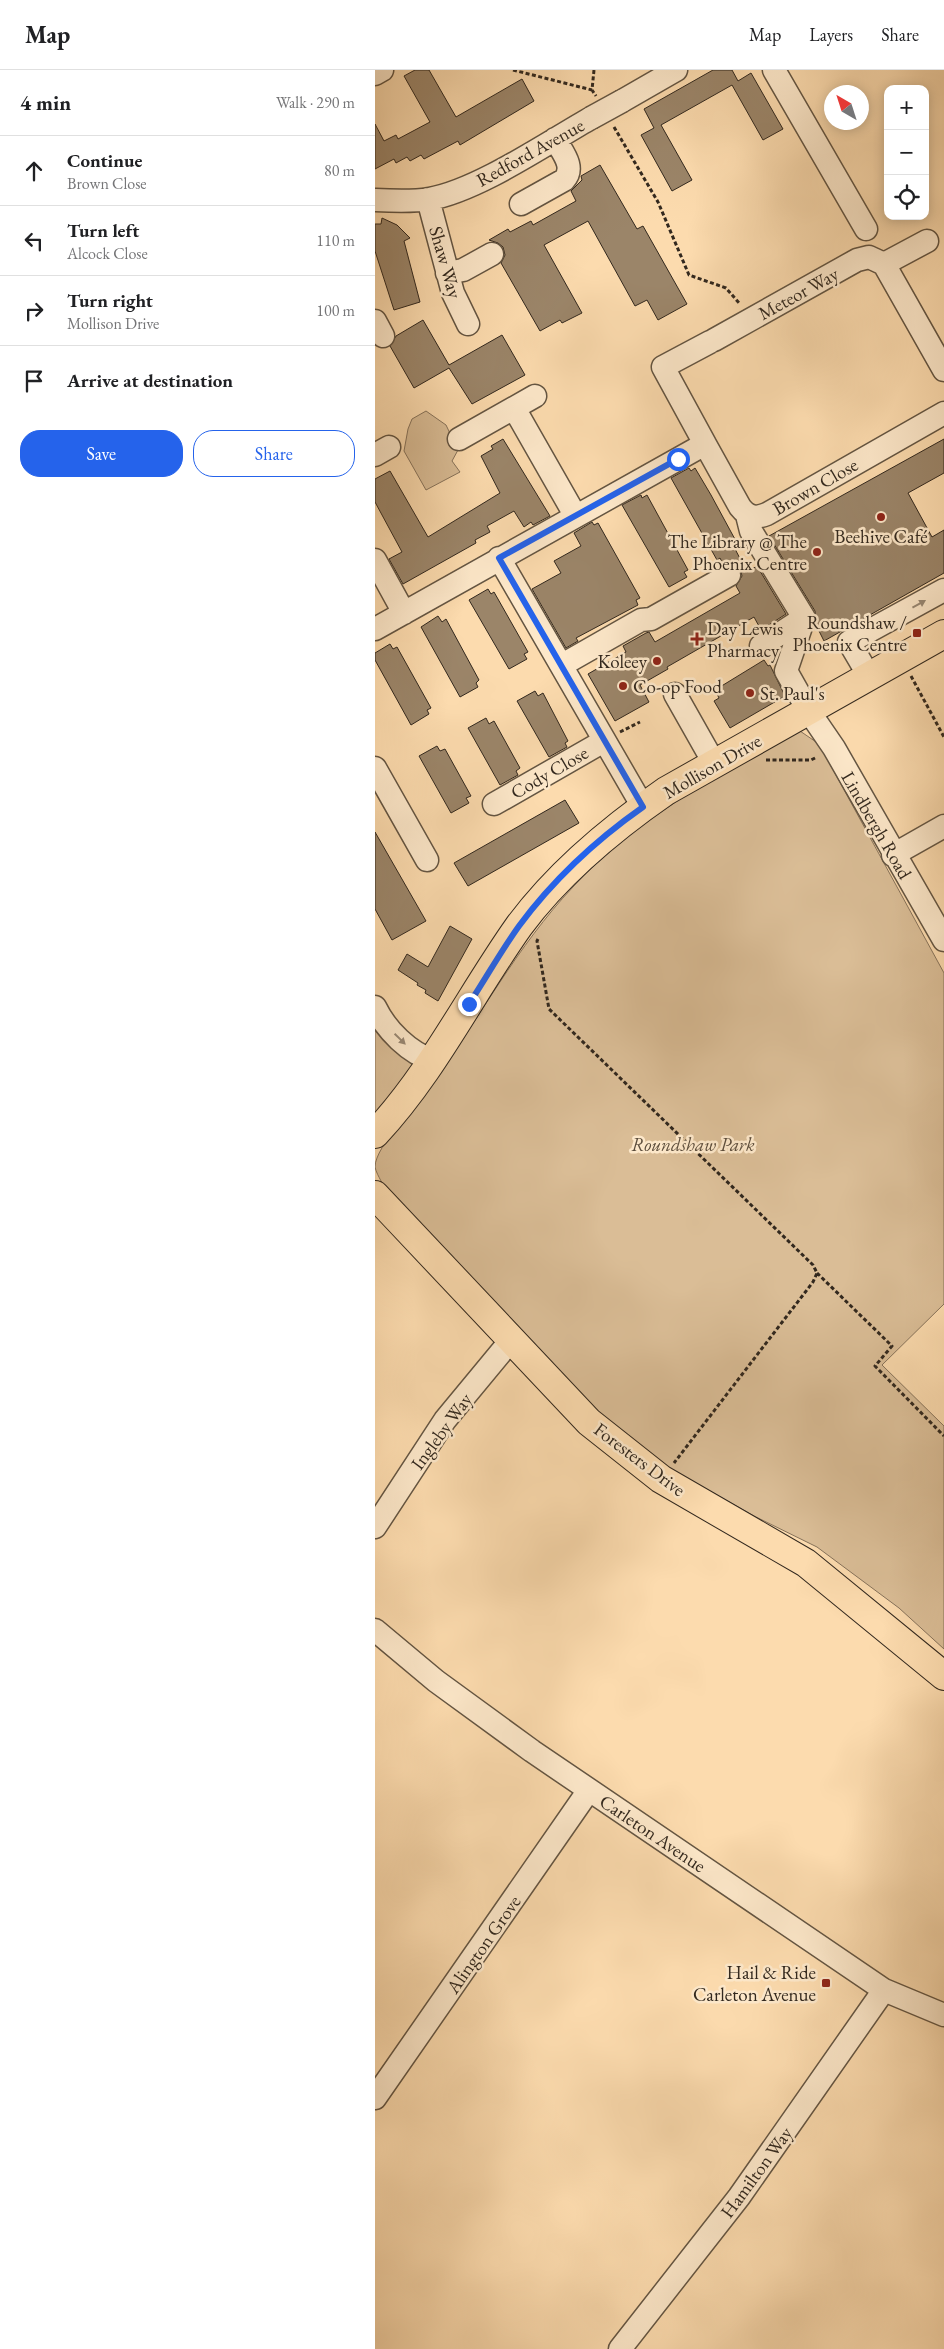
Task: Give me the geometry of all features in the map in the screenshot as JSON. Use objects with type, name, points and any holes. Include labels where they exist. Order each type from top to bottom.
[{"type":"main road","name":"Mollison Drive","points":[[375,1134],[404,1101],[434,1060],[525,918],[584,854],[643,807],[714,763],[944,634]]},
{"type":"main road","name":"Foresters Drive","points":[[375,1195],[589,1422],[661,1479],[806,1563],[944,1676]]},
{"type":"street","points":[[375,74],[382,70]]},
{"type":"street","name":"Redford Avenue","points":[[375,200],[428,199],[468,186],[676,70]]},
{"type":"street","points":[[774,70],[866,229]]},
{"type":"street","points":[[521,204],[564,180],[569,174],[570,166],[555,139]]},
{"type":"street","name":"Shaw Way","points":[[428,199],[453,293],[468,324]]},
{"type":"street","points":[[927,241],[884,264],[944,370]]},
{"type":"street","points":[[447,273],[463,270],[492,254]]},
{"type":"street","name":"Meteor Way","points":[[705,444],[663,368],[864,257],[874,258],[884,264]]},
{"type":"street","points":[[459,439],[535,396]]},
{"type":"street","points":[[514,408],[575,516]]},
{"type":"street","name":"Brown Close","points":[[705,444],[747,515],[756,517],[767,514],[944,413]]},
{"type":"street","points":[[375,629],[705,444]]},
{"type":"street","points":[[747,515],[751,531],[804,618],[761,646]]},
{"type":"street","points":[[499,558],[643,807]]},
{"type":"street","points":[[375,560],[404,613]]},
{"type":"street","points":[[562,665],[641,620],[651,619],[729,575]]},
{"type":"street","points":[[869,676],[849,642],[944,590]]},
{"type":"street","name":"Lindbergh Road","points":[[804,618],[786,671],[808,710],[833,748],[893,855],[944,940]]},
{"type":"street","points":[[675,694],[714,763]]},
{"type":"street","name":"Cody Close","points":[[494,804],[604,740]]},
{"type":"street","points":[[375,768],[427,860]]},
{"type":"street","points":[[893,855],[944,826]]},
{"type":"street","points":[[375,1007],[386,1025],[407,1046],[425,1058],[434,1060]]},
{"type":"street","name":"Ingleby Way","points":[[375,1527],[445,1420],[512,1339]]},
{"type":"street","name":"Carleton Avenue","points":[[375,1630],[435,1681],[589,1790],[884,1990],[944,2015]]},
{"type":"street","name":"Alington Grove","points":[[375,2098],[589,1790]]},
{"type":"street","name":"Hamilton Way","points":[[620,2349],[739,2197],[884,1990]]},
{"type":"path","points":[[513,70],[592,90]]},
{"type":"path","points":[[594,70],[592,90],[600,112],[658,202],[689,274],[726,288],[753,318]]},
{"type":"path","points":[[901,658],[944,737]]},
{"type":"path","points":[[763,760],[811,760],[833,748]]},
{"type":"path","points":[[542,934],[537,941],[549,1009],[813,1265],[817,1273],[892,1346],[875,1366],[944,1436]]},
{"type":"path","points":[[661,1479],[813,1282],[817,1273]]},
{"type":"green space","points":[[426,411],[446,425],[458,450],[452,461],[460,472],[426,490],[404,451],[412,419]]},
{"type":"green space","name":"Roundshaw Park","points":[[800,731],[819,744],[944,973],[944,1304],[882,1365],[944,1426],[944,1649],[899,1608],[817,1547],[754,1516],[669,1468],[598,1412],[381,1181],[375,1167],[377,1158],[390,1136],[432,1084],[516,958],[573,887],[597,863],[651,819],[709,781]]},
{"type":"green space","points":[[375,1021],[419,1065],[375,1114]]},
{"type":"building","points":[[415,70],[429,70],[456,117],[522,79],[534,101],[460,145],[458,141],[424,159],[421,155],[410,161],[407,157],[396,163],[394,159],[375,169],[375,124],[384,141],[396,135],[398,139],[430,122],[404,76]]},
{"type":"building","points":[[713,70],[732,70],[738,81],[751,73],[783,129],[763,140],[732,85],[661,125],[692,180],[672,191],[641,135],[654,128],[644,109]]},
{"type":"building","points":[[600,165],[637,229],[643,226],[687,304],[658,320],[647,300],[635,306],[588,221],[544,245],[582,313],[562,323],[560,320],[540,331],[501,263],[505,255],[503,247],[489,240],[508,229],[510,232],[531,221],[533,225],[576,201],[571,191],[582,180],[581,176]]},
{"type":"building","points":[[382,218],[397,225],[410,238],[404,241],[420,302],[394,310],[375,251],[375,224],[381,224]]},
{"type":"building","points":[[423,320],[449,365],[502,335],[525,375],[472,404],[449,368],[414,388],[390,346],[396,336]]},
{"type":"building","points":[[503,439],[550,516],[533,525],[531,522],[524,527],[514,511],[487,526],[490,532],[475,540],[476,543],[403,584],[389,559],[402,552],[375,502],[375,479],[390,471],[428,537],[500,493],[481,456],[493,449],[491,446]]},
{"type":"building","points":[[944,439],[944,473],[908,493],[932,537],[944,530],[944,573],[824,641],[816,625],[815,611],[769,536]]},
{"type":"building","points":[[689,468],[691,471],[695,468],[711,495],[737,543],[733,545],[747,572],[757,566],[786,614],[761,630],[754,617],[667,667],[668,669],[640,685],[649,702],[615,721],[588,674],[626,652],[623,646],[646,633],[649,632],[655,642],[740,593],[736,586],[742,576],[740,568],[735,564],[723,564],[720,558],[717,560],[671,478]]},
{"type":"building","points":[[641,495],[642,498],[647,495],[688,570],[684,572],[687,577],[669,587],[622,505]]},
{"type":"building","points":[[592,522],[594,525],[598,523],[640,598],[636,600],[638,605],[576,638],[578,641],[566,648],[532,589],[561,573],[554,561],[581,546],[574,533]]},
{"type":"building","points":[[488,589],[491,594],[494,592],[528,652],[524,654],[527,659],[509,669],[469,600]]},
{"type":"building","points":[[438,616],[442,622],[446,619],[479,680],[476,683],[478,687],[460,697],[421,627]]},
{"type":"building","points":[[390,644],[393,649],[397,647],[431,708],[427,710],[429,714],[411,725],[375,660],[375,653]]},
{"type":"building","name":"St. Paul's","points":[[764,660],[768,666],[770,665],[785,696],[730,728],[714,701],[719,698],[715,690]]},
{"type":"building","points":[[535,691],[538,696],[543,693],[568,741],[565,743],[567,747],[549,757],[517,701]]},
{"type":"building","points":[[486,718],[489,724],[494,721],[520,768],[516,771],[518,775],[500,785],[468,728]]},
{"type":"building","points":[[437,746],[440,751],[445,749],[471,796],[466,798],[469,803],[451,813],[419,756]]},
{"type":"building","points":[[565,800],[579,823],[468,886],[454,863]]},
{"type":"building","points":[[375,832],[426,921],[392,940],[375,909]]},
{"type":"building","points":[[450,926],[472,939],[438,1001],[425,993],[426,990],[417,985],[418,983],[398,970],[407,954],[428,967]]},
{"type":"place","name":"Beehive Café","points":[[881,517]]},
{"type":"place","name":"The Library @ The Phoenix Centre","points":[[817,552]]},
{"type":"place","name":"Roundshaw / Phoenix Centre","points":[[917,633]]},
{"type":"place","name":"Day Lewis Pharmacy","points":[[697,639]]},
{"type":"place","name":"Koleey","points":[[657,661]]},
{"type":"place","name":"Co-op Food","points":[[623,686]]},
{"type":"place","name":"St. Paul's","points":[[750,693]]},
{"type":"place","name":"Hail & Ride Carleton Avenue","points":[[826,1983]]},
{"type":"route","points":[[469,1004],[519,927],[546,894],[584,854],[625,819],[643,807],[499,558],[678,459]]}]
